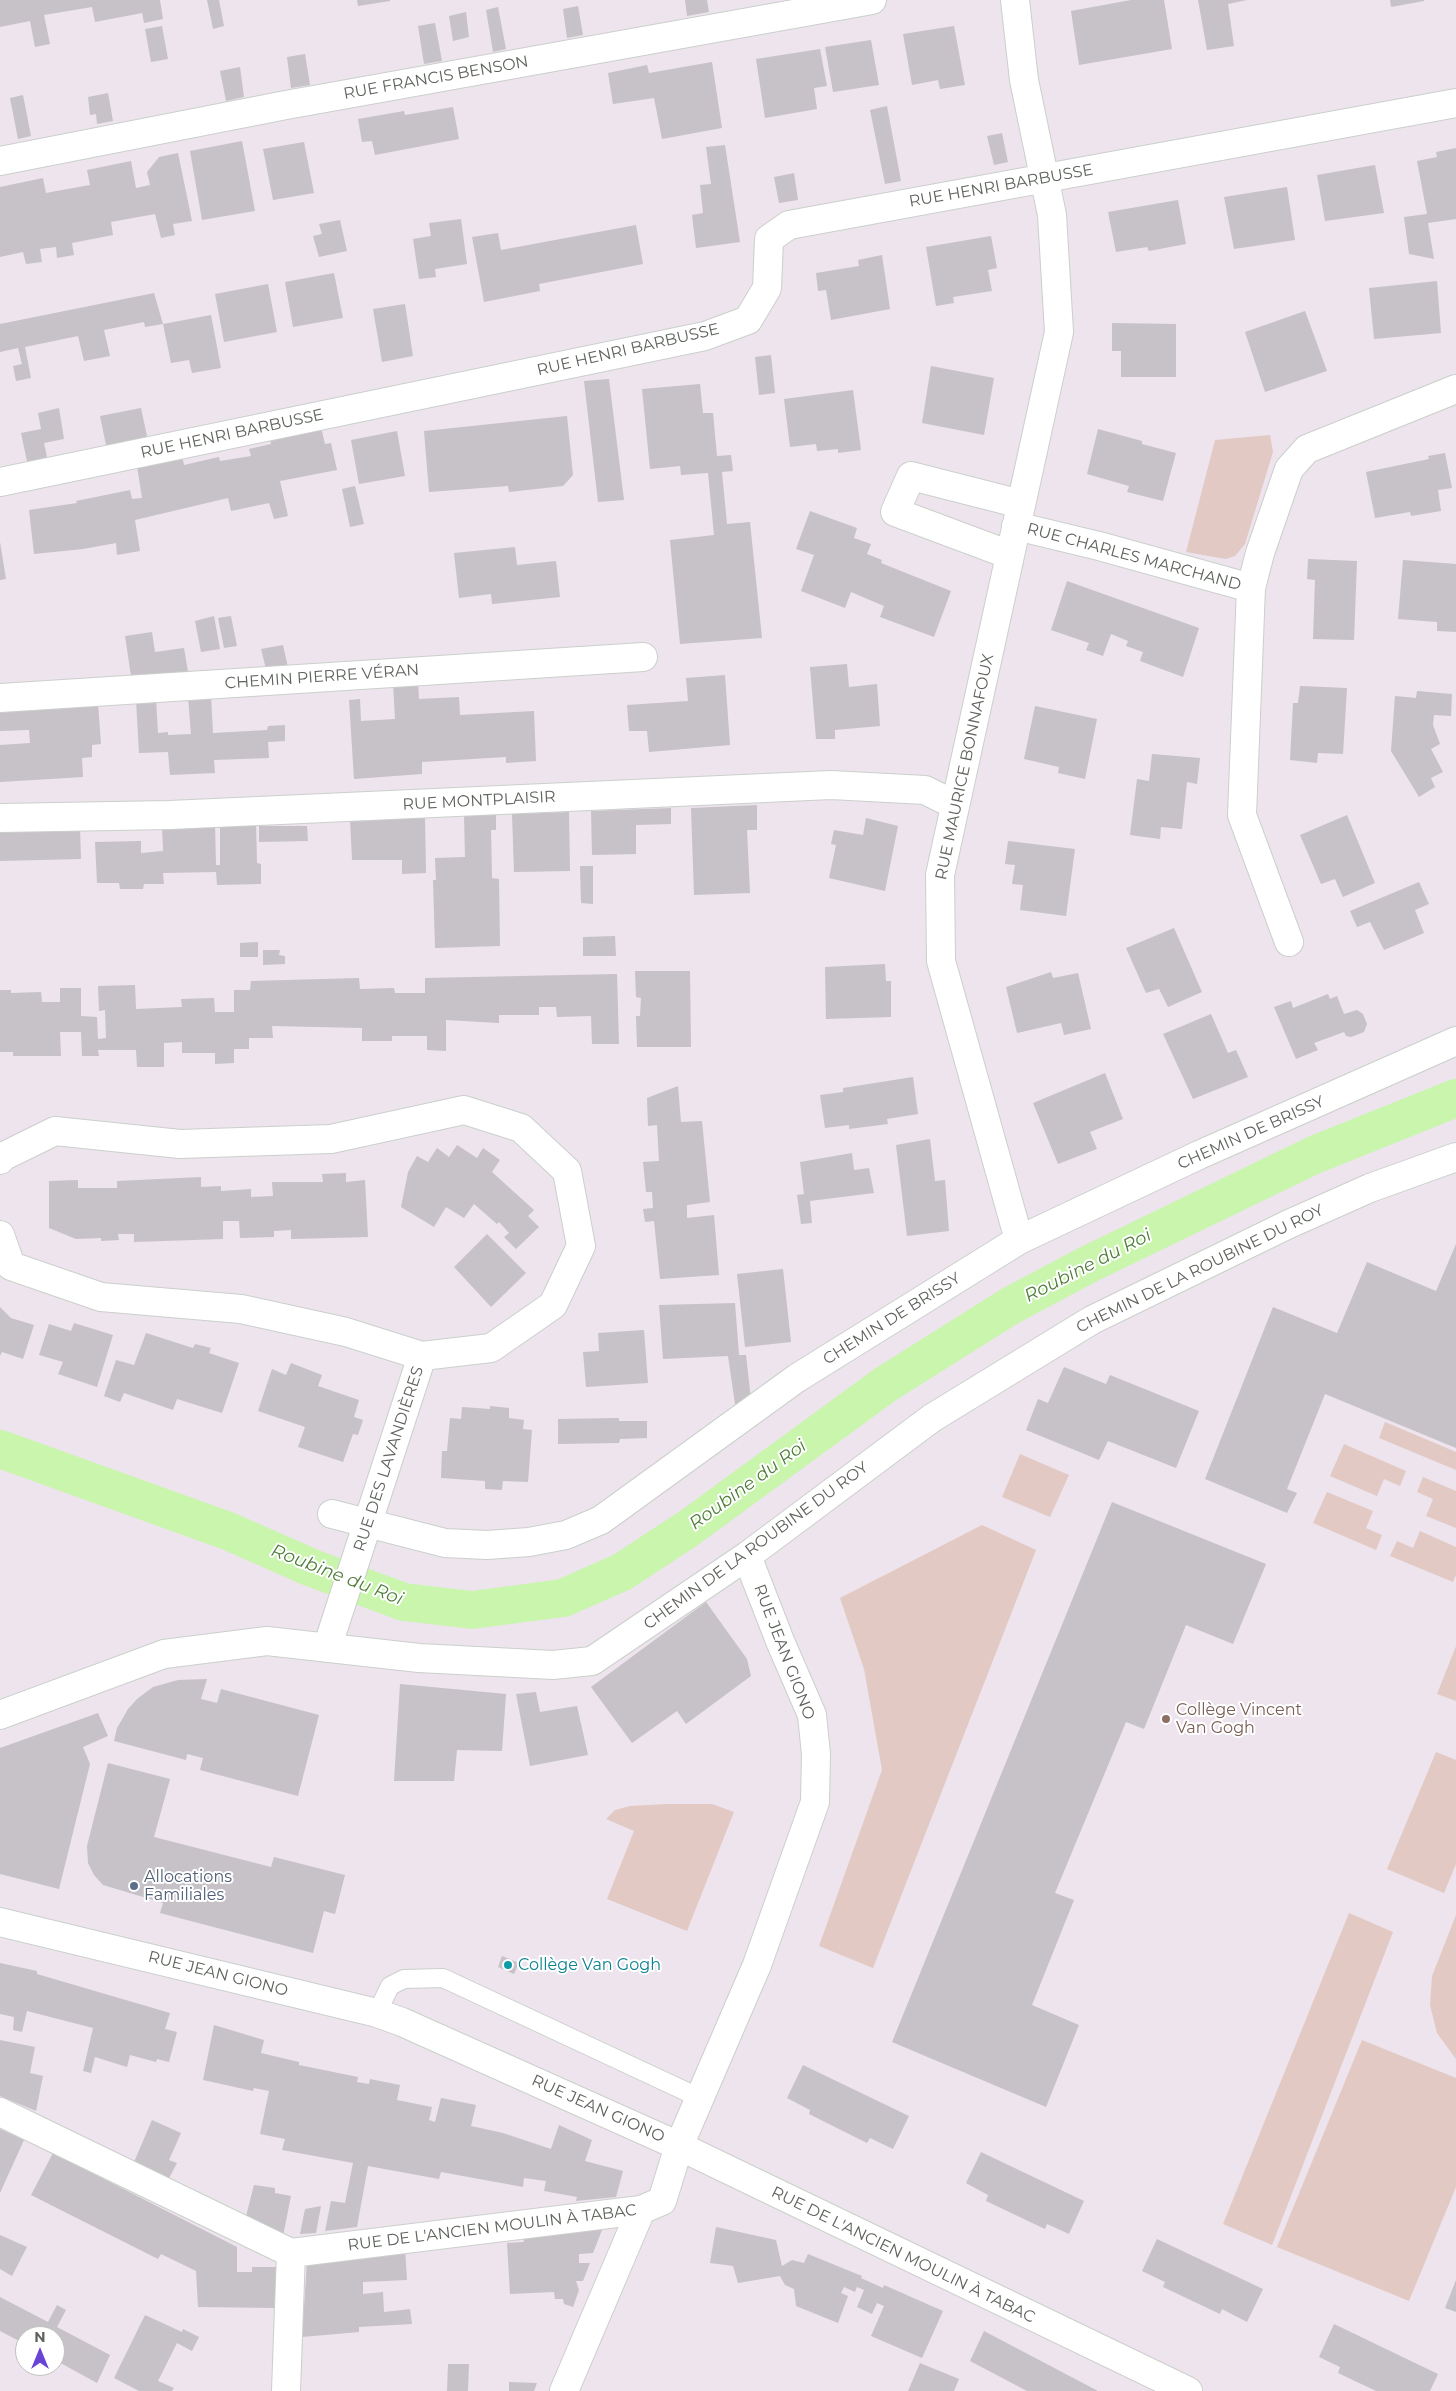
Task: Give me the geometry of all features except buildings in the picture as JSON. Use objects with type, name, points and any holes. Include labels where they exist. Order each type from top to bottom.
[{"type":"street","name":"RUE FRANCIS BENSON","points":[[0,161],[286,105],[872,0]]},
{"type":"street","name":"RUE MAURICE BONNAFOUX","points":[[1015,0],[1024,80],[1052,215],[1059,332],[940,875],[941,961],[1019,1240]]},
{"type":"street","name":"RUE HENRI BARBUSSE","points":[[0,482],[705,336],[748,320],[767,288],[769,239],[789,225],[1456,103]]},
{"type":"street","name":"RUE CHARLES MARCHAND","points":[[1289,942],[1242,815],[1251,588],[1260,553],[1289,470],[1306,448],[1456,389]]},
{"type":"street","points":[[1010,555],[895,512],[911,476],[1019,515]]},
{"type":"street","name":"RUE CHARLES MARCHAND","points":[[1019,515],[1099,546],[1251,588]]},
{"type":"street","name":"CHEMIN PIERRE VÉRAN","points":[[0,698],[644,656]]},
{"type":"street","name":"RUE MONTPLAISIR","points":[[0,818],[180,814],[831,785],[925,790],[955,805]]},
{"type":"street","name":"CHEMIN DE BRISSY","points":[[332,1514],[366,1531],[445,1543],[487,1545],[529,1542],[566,1535],[601,1520],[797,1378],[1019,1240],[1200,1155],[1456,1041]]},
{"type":"street","name":"RUE DES LAVANDIÈRES","points":[[0,1160],[0,1158],[55,1131],[180,1144],[331,1139],[464,1110],[521,1128],[567,1172],[581,1246],[552,1305],[491,1348],[422,1356],[346,1332],[241,1309],[101,1297],[11,1266],[0,1235]]},
{"type":"street","name":"CHEMIN DE LA ROUBINE DU ROY","points":[[0,1715],[164,1654],[267,1641],[419,1658],[552,1666],[592,1661],[747,1556],[932,1418],[1092,1320],[1289,1224],[1370,1188],[1456,1157]]},
{"type":"street","name":"RUE DES LAVANDIÈRES","points":[[327,1648],[422,1356]]},
{"type":"street","name":"RUE JEAN GIONO","points":[[0,1922],[377,2013],[472,2053],[679,2146],[757,1965],[815,1802],[816,1754],[812,1715],[780,1642],[747,1556]]},
{"type":"street","points":[[0,2112],[291,2253],[286,2391]]},
{"type":"street","name":"RUE DE L'ANCIEN MOULIN À TABAC","points":[[291,2253],[641,2210],[662,2201],[679,2146],[1040,2322],[1188,2391]]},
{"type":"street","points":[[564,2391],[641,2210]]},
{"type":"lane","points":[[377,2013],[390,1986],[404,1979],[443,1978],[700,2098]]},
{"type":"shaded area","points":[[1270,435],[1273,452],[1245,544],[1235,556],[1226,559],[1186,552],[1215,440]]},
{"type":"shaded area","points":[[1385,1422],[1456,1452],[1456,1470],[1379,1438]]},
{"type":"shaded area","points":[[1344,1444],[1406,1471],[1400,1486],[1384,1479],[1377,1496],[1330,1476]]},
{"type":"shaded area","points":[[1020,1454],[1069,1475],[1050,1517],[1002,1497]]},
{"type":"shaded area","points":[[1423,1477],[1456,1491],[1456,1528],[1426,1516],[1433,1499],[1417,1492]]},
{"type":"shaded area","points":[[1327,1492],[1373,1511],[1366,1528],[1382,1535],[1376,1550],[1313,1523]]},
{"type":"shaded area","points":[[982,1525],[1036,1550],[873,1968],[819,1946],[882,1770],[864,1669],[840,1598]]},
{"type":"shaded area","points":[[1420,1531],[1456,1547],[1456,1575],[1453,1582],[1390,1556],[1397,1541],[1413,1548]]},
{"type":"shaded area","points":[[1456,1646],[1456,1701],[1437,1694]]},
{"type":"shaded area","points":[[1436,1752],[1456,1760],[1456,1864],[1444,1893],[1387,1869]]},
{"type":"shaded area","points":[[712,1804],[734,1812],[687,1931],[607,1899],[634,1831],[606,1819],[615,1810],[630,1806]]},
{"type":"shaded area","points":[[1349,1913],[1393,1932],[1272,2245],[1223,2224]]},
{"type":"shaded area","points":[[1456,1915],[1456,2059],[1437,2033],[1430,2005],[1432,1976]]},
{"type":"shaded area","points":[[1362,2040],[1456,2078],[1456,2187],[1409,2301],[1277,2247]]},
{"type":"waterway","name":"Roubine du Roi","points":[[0,1449],[228,1531],[312,1568],[404,1602],[472,1610],[563,1598],[622,1572],[689,1528],[886,1384],[1010,1306],[1089,1264],[1314,1155],[1456,1098]]},
{"type":"place","name":"Collège Vincent Van Gogh","points":[[1166,1719]]},
{"type":"place","name":"Allocations Familiales","points":[[134,1886]]},
{"type":"place","name":"Collège Van Gogh","points":[[508,1965]]}]
